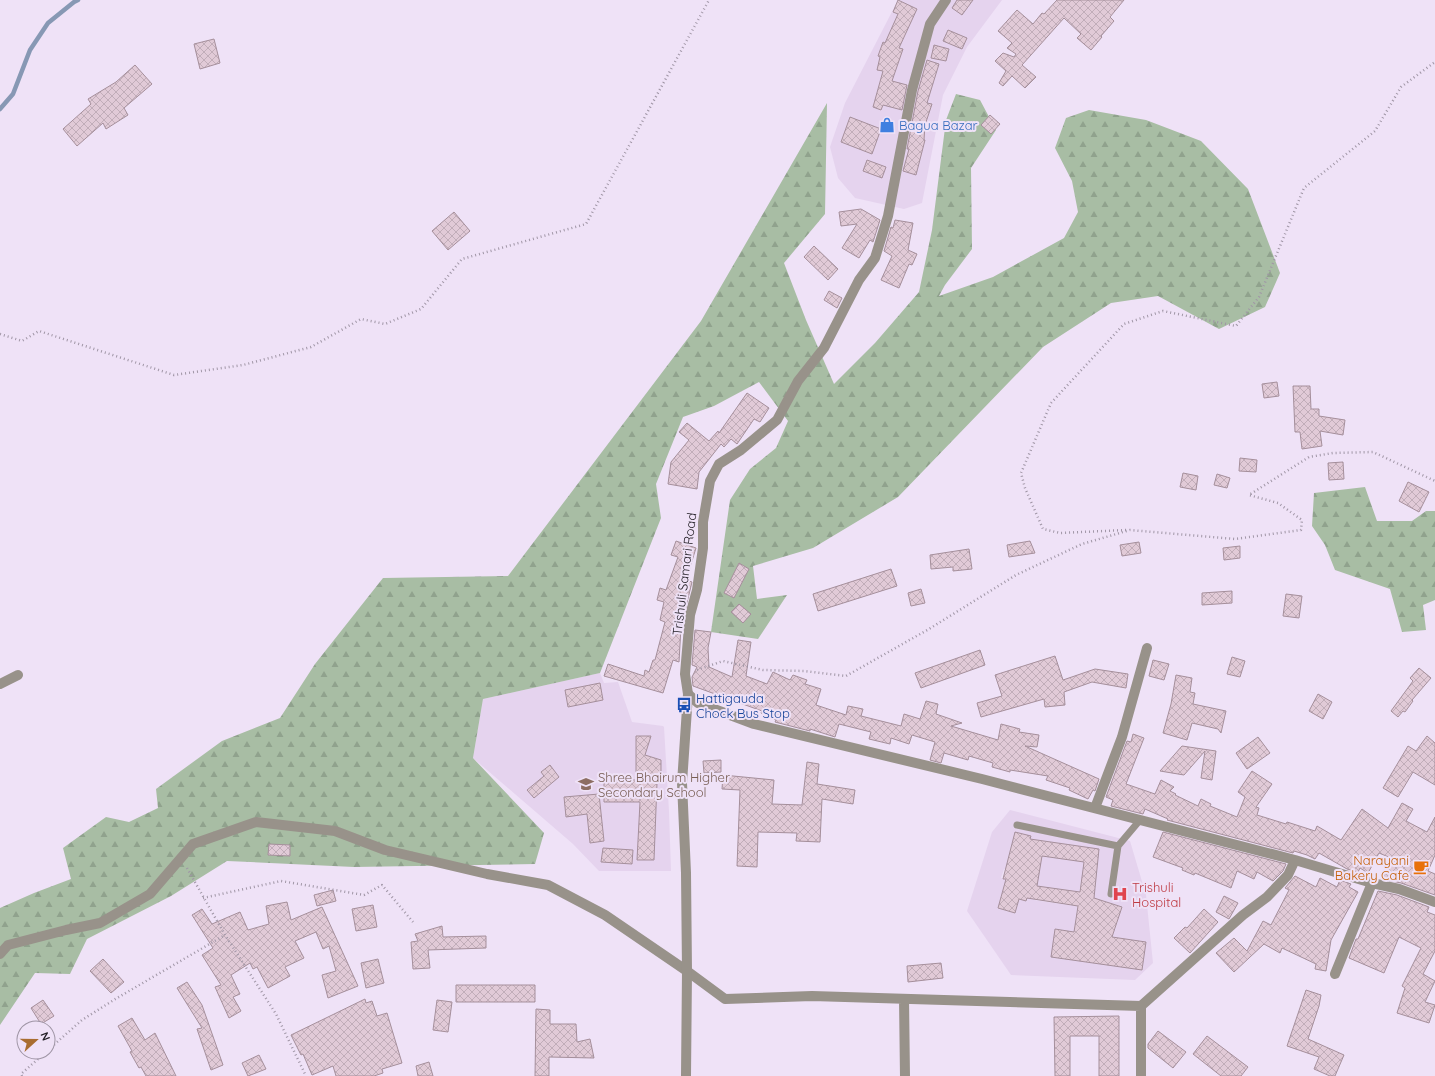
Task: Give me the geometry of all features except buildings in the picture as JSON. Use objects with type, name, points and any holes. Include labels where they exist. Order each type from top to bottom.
[{"type":"street","name":"Trishuli Samari Road","points":[[686,1076],[686,873],[682,783],[688,694],[685,674],[690,615],[698,590],[703,522],[710,481],[719,464],[741,450],[777,420],[798,381],[824,348],[860,280],[875,258],[888,216],[912,90],[930,24],[946,0]]},
{"type":"street","points":[[1095,808],[1122,736],[1147,648]]},
{"type":"street","points":[[0,684],[18,675]]},
{"type":"street","points":[[688,694],[698,704],[754,724],[982,779],[1295,860],[1399,889],[1435,902]]},
{"type":"street","points":[[0,954],[8,945],[100,923],[150,894],[193,844],[256,822],[335,831],[385,850],[486,874],[548,885],[605,916],[687,971],[725,999],[812,996],[1141,1006],[1243,915],[1267,897],[1288,875],[1295,860]]},
{"type":"street","points":[[1335,974],[1372,882]]},
{"type":"street","points":[[904,999],[905,1076]]},
{"type":"street","points":[[1141,1006],[1141,1076]]},
{"type":"lane","points":[[1111,894],[1118,846],[1140,820]]},
{"type":"lane","points":[[1017,825],[1118,846]]},
{"type":"path","points":[[0,334],[22,341],[39,331],[174,375],[243,365],[311,348],[360,319],[386,324],[421,309],[462,259],[586,224],[709,0]]},
{"type":"path","points":[[1435,62],[1401,87],[1375,131],[1304,188],[1259,297],[1236,326],[1163,311],[1124,324],[1051,403],[1021,473],[1025,488],[1044,530],[1060,533],[1130,530],[1235,539],[1301,530],[1302,520],[1278,503],[1249,495],[1309,457],[1333,453],[1372,452],[1435,481]]},
{"type":"path","points":[[685,674],[723,661],[763,670],[804,671],[846,676],[929,629],[1016,574],[1082,544],[1130,530]]},
{"type":"path","points":[[182,858],[225,936],[276,1014],[306,1076]]},
{"type":"path","points":[[203,898],[281,881],[364,895],[382,885],[413,922]]},
{"type":"path","points":[[56,1043],[82,1020],[116,998],[225,936]]},
{"type":"path","points":[[22,1076],[21,1074],[37,1060]]},
{"type":"shaded area","name":"Bagua Bazar","points":[[898,0],[1002,0],[967,47],[943,95],[922,203],[904,209],[855,198],[838,178],[830,147],[845,103]]},
{"type":"shaded area","name":"Shree Bhairum Higher Secondary School","points":[[600,673],[604,683],[618,682],[632,722],[664,727],[671,871],[599,871],[573,844],[473,758],[483,699]]},
{"type":"shaded area","name":"Trishuli Hospital","points":[[1010,810],[1130,841],[1146,895],[1153,963],[1135,980],[1011,975],[967,911],[992,832]],"holes":[[[1015,833],[1022,867],[1007,863]],[[1030,839],[1099,849],[1095,880],[1082,878],[1084,862],[1042,856]],[[1004,869],[1025,875],[1015,913],[998,908],[1006,879],[1001,878]],[[1081,880],[1096,882],[1089,933],[1074,930]],[[1035,887],[1077,892],[1075,906],[1034,900]],[[1122,907],[1115,930],[1098,924]],[[1055,929],[1146,942],[1142,970]]]},
{"type":"green space","points":[[956,94],[980,100],[996,130],[971,168],[972,249],[945,285],[939,296],[993,277],[1064,238],[1078,212],[1072,181],[1055,148],[1066,118],[1089,110],[1146,120],[1201,141],[1248,189],[1280,273],[1265,307],[1219,329],[1158,296],[1111,303],[1043,347],[898,497],[813,548],[753,566],[757,599],[787,595],[758,639],[711,632],[730,500],[750,469],[776,448],[788,421],[759,382],[714,406],[683,417],[656,484],[661,518],[600,673],[483,699],[473,758],[544,833],[535,864],[354,867],[227,861],[171,896],[87,939],[70,974],[35,973],[0,1025],[0,908],[71,879],[63,848],[106,817],[129,822],[158,808],[156,789],[222,741],[280,718],[315,664],[383,578],[508,576],[701,321],[827,103],[825,214],[784,263],[806,320],[834,384],[875,343],[919,292],[932,230],[946,120]]},
{"type":"green space","points":[[1365,487],[1377,521],[1412,521],[1426,511],[1435,511],[1435,600],[1423,605],[1426,630],[1402,632],[1390,589],[1335,570],[1325,545],[1312,526],[1314,493]]},
{"type":"waterway","points":[[0,109],[13,94],[30,50],[48,23],[78,0]]},
{"type":"place","name":"Bagua Bazar","points":[[887,125]]},
{"type":"place","name":"Hattigauda Chock Bus Stop","points":[[684,705]]},
{"type":"place","name":"Shree Bhairum Higher Secondary School","points":[[586,784]]},
{"type":"place","name":"Narayani Bakery Cafe","points":[[1421,867]]},
{"type":"place","name":"Trishuli Hospital","points":[[1120,894]]}]
